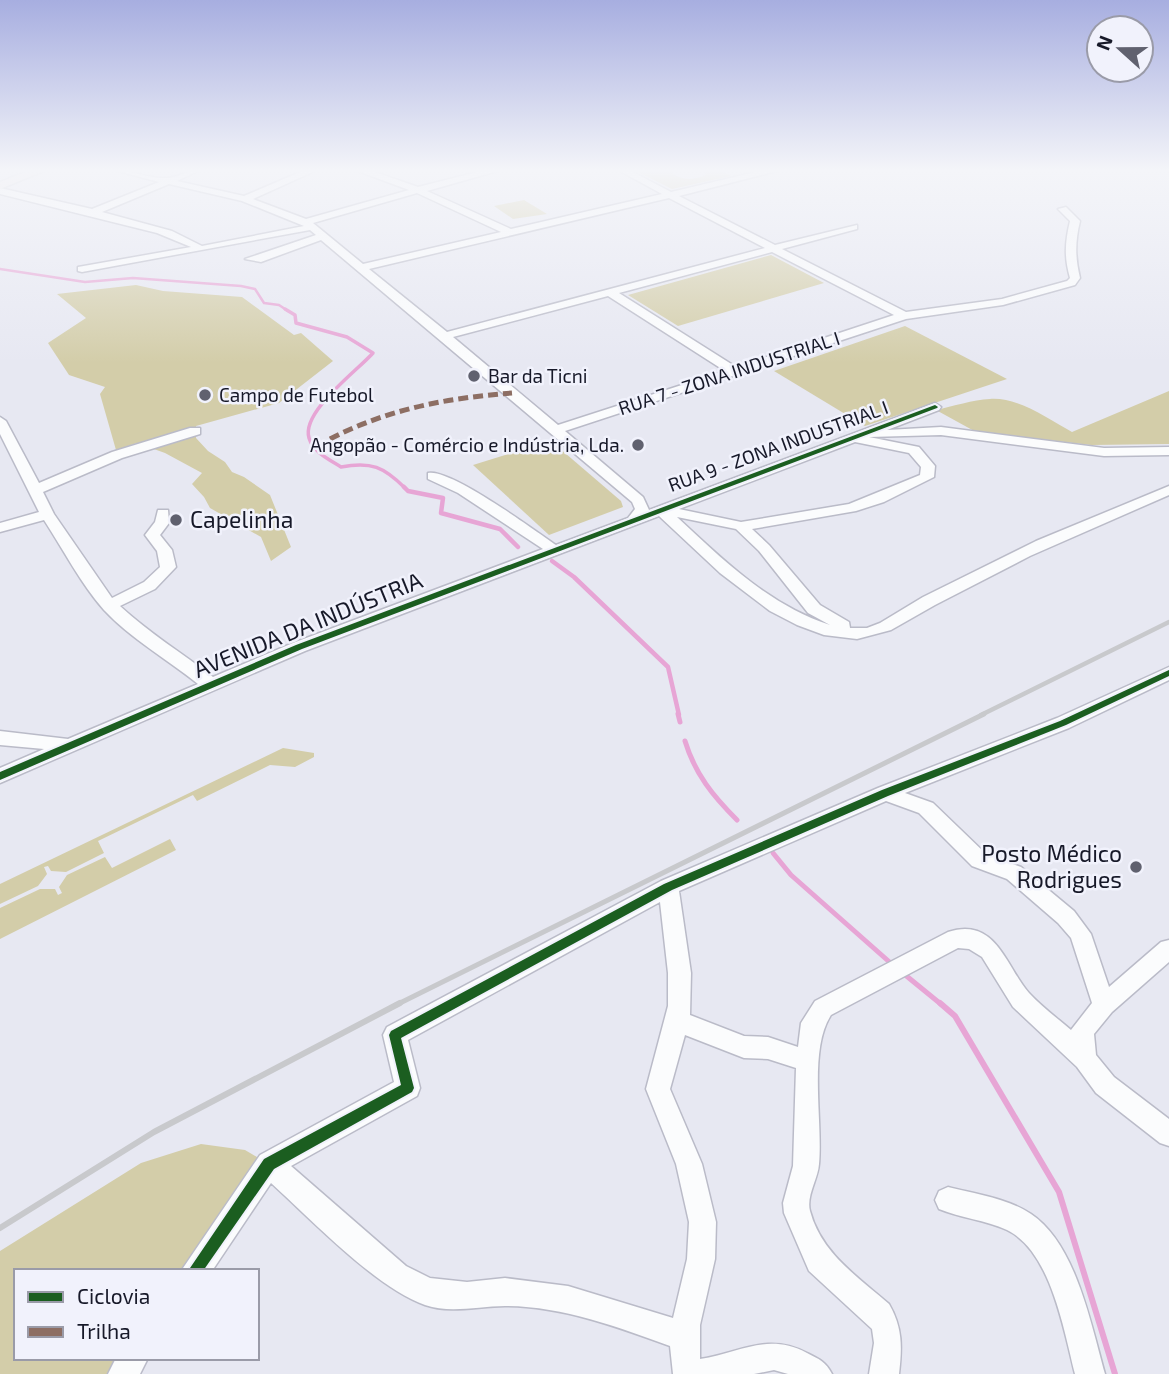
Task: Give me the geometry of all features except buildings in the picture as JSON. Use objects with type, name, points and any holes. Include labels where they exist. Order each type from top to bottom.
[{"type":"street","points":[[169,234],[189,240],[200,249]]},
{"type":"street","points":[[82,269],[107,262],[151,258],[268,234]]},
{"type":"street","points":[[363,267],[506,234]]},
{"type":"street","points":[[745,234],[904,316]]},
{"type":"street","points":[[445,336],[829,234]]},
{"type":"street","name":"RUA 7 - ZONA INDUSTRIAL I","points":[[555,430],[904,316],[1003,302],[1071,283],[1075,278],[1070,259],[1072,234]]},
{"type":"street","points":[[250,259],[259,259],[276,250],[322,236],[363,267],[639,500],[642,509],[634,519]]},
{"type":"street","points":[[610,292],[734,371]]},
{"type":"street","name":"RUA 9 - ZONA INDUSTRIAL I","points":[[634,519],[935,407]]},
{"type":"street","points":[[0,421],[47,514],[109,605],[138,632],[171,653],[210,684]]},
{"type":"street","points":[[35,490],[117,455],[195,431]]},
{"type":"street","points":[[852,437],[941,431],[1104,452],[1169,452]]},
{"type":"street","points":[[660,509],[741,526],[851,508],[879,499],[928,477],[928,466],[914,450],[852,437]]},
{"type":"street","points":[[433,476],[463,489],[554,550]]},
{"type":"street","points":[[660,509],[738,582],[769,603],[828,630],[856,635],[888,626],[928,602],[1059,536],[1169,490]]},
{"type":"street","points":[[109,605],[150,585],[163,575],[168,567],[164,550],[152,535],[162,523],[163,513]]},
{"type":"street","points":[[0,528],[47,514]]},
{"type":"street","name":"AVENIDA DA INDÚSTRIA","points":[[0,776],[210,684],[634,519]]},
{"type":"street","points":[[741,526],[764,548],[814,609],[843,626],[864,633]]},
{"type":"street","points":[[196,1269],[270,1164],[408,1088],[395,1035],[668,887],[885,793],[1063,723],[1169,673]]},
{"type":"street","points":[[0,738],[69,745]]},
{"type":"street","points":[[885,793],[926,808],[979,860],[1014,873],[1066,916],[1080,934],[1104,1005]]},
{"type":"street","points":[[668,887],[677,956],[677,1021],[660,1071],[657,1089],[701,1198],[703,1242],[696,1287],[683,1336],[683,1356],[688,1374]]},
{"type":"street","points":[[884,1374],[889,1338],[887,1325],[879,1314],[819,1261],[797,1213],[796,1203],[806,1166],[808,1061],[813,1023],[823,1008],[956,939],[968,938],[980,942],[1004,968],[1013,990],[1021,1000],[1085,1059],[1105,1085],[1169,1134]]},
{"type":"street","points":[[1085,1059],[1082,1031],[1104,1005],[1169,949]]},
{"type":"street","points":[[677,1021],[744,1047],[768,1048],[808,1061]]},
{"type":"street","points":[[270,1164],[396,1276],[428,1292],[467,1296],[505,1292],[568,1300],[633,1318],[683,1336]]},
{"type":"street","points":[[948,1200],[1019,1222],[1036,1235],[1049,1252],[1059,1277],[1074,1316],[1090,1374]]},
{"type":"street","points":[[699,1374],[729,1369],[761,1357],[774,1356],[789,1359],[817,1374]]},
{"type":"shaded area","points":[[771,255],[824,283],[678,326],[628,295]]},
{"type":"shaded area","points":[[136,285],[163,291],[242,297],[294,335],[301,333],[333,361],[279,403],[196,426],[196,438],[208,451],[225,462],[232,472],[270,495],[291,547],[271,561],[261,537],[210,508],[192,484],[202,473],[165,453],[137,443],[116,450],[100,394],[105,387],[69,375],[48,343],[86,318],[57,294]]},
{"type":"shaded area","points":[[905,326],[1007,379],[865,426],[774,371]]},
{"type":"shaded area","points":[[1169,391],[1169,444],[1091,445],[976,432],[936,410],[1001,399],[1033,410],[1072,432]]},
{"type":"shaded area","points":[[551,441],[621,501],[623,507],[549,535],[473,465]]},
{"type":"shaded area","points":[[283,748],[314,753],[314,757],[295,767],[270,765],[197,801],[193,795],[98,841],[104,853],[66,872],[51,871],[48,866],[44,867],[47,874],[38,886],[0,904],[0,884]]},
{"type":"shaded area","points":[[170,839],[176,850],[0,939],[0,908],[40,889],[55,889],[58,895],[62,893],[59,887],[67,875],[105,857],[112,868]]},
{"type":"shaded area","points":[[201,1144],[245,1150],[269,1164],[196,1269],[14,1269],[14,1360],[133,1360],[123,1374],[0,1374],[0,1251],[141,1163]]},
{"type":"waterway","points":[[0,269],[85,282],[133,278],[241,286],[255,289],[264,303],[279,305],[285,309]]},
{"type":"waterway","points":[[285,309],[295,315],[296,323],[347,337],[373,353],[332,392],[313,416],[309,428],[311,443],[322,455],[341,467],[376,467],[405,488]]},
{"type":"waterway","points":[[405,488],[408,491],[443,498],[441,513],[500,529],[518,547]]},
{"type":"waterway","points":[[552,561],[574,577],[668,667],[679,715]]},
{"type":"waterway","points":[[678,714],[680,722]]},
{"type":"waterway","points":[[685,741],[706,784],[737,820]]},
{"type":"waterway","points":[[773,853],[791,875],[894,966]]},
{"type":"waterway","points":[[904,974],[942,1005]]},
{"type":"waterway","points":[[940,1003],[955,1016],[1059,1192],[1115,1374]]},
{"type":"railway","points":[[981,715],[1169,622]]},
{"type":"railway","points":[[399,1003],[984,714]]},
{"type":"railway","points":[[0,1228],[154,1132],[399,1003]]},
{"type":"marked path","points":[[330,439],[395,411],[464,397],[512,393]]},
{"type":"cycle path","points":[[0,776],[299,647],[935,407]]},
{"type":"cycle path","points":[[196,1269],[269,1164],[408,1088],[395,1035],[668,887],[885,793],[1063,723],[1169,673]]},
{"type":"place","name":"Bar da Ticni","points":[[474,376]]},
{"type":"place","name":"Campo de Futebol","points":[[205,395]]},
{"type":"place","name":"Angopão - Comércio e Indústria, Lda.","points":[[638,445]]},
{"type":"place","name":"Capelinha","points":[[176,520]]},
{"type":"place","name":"Posto Médico Rodrigues","points":[[1136,867]]}]
